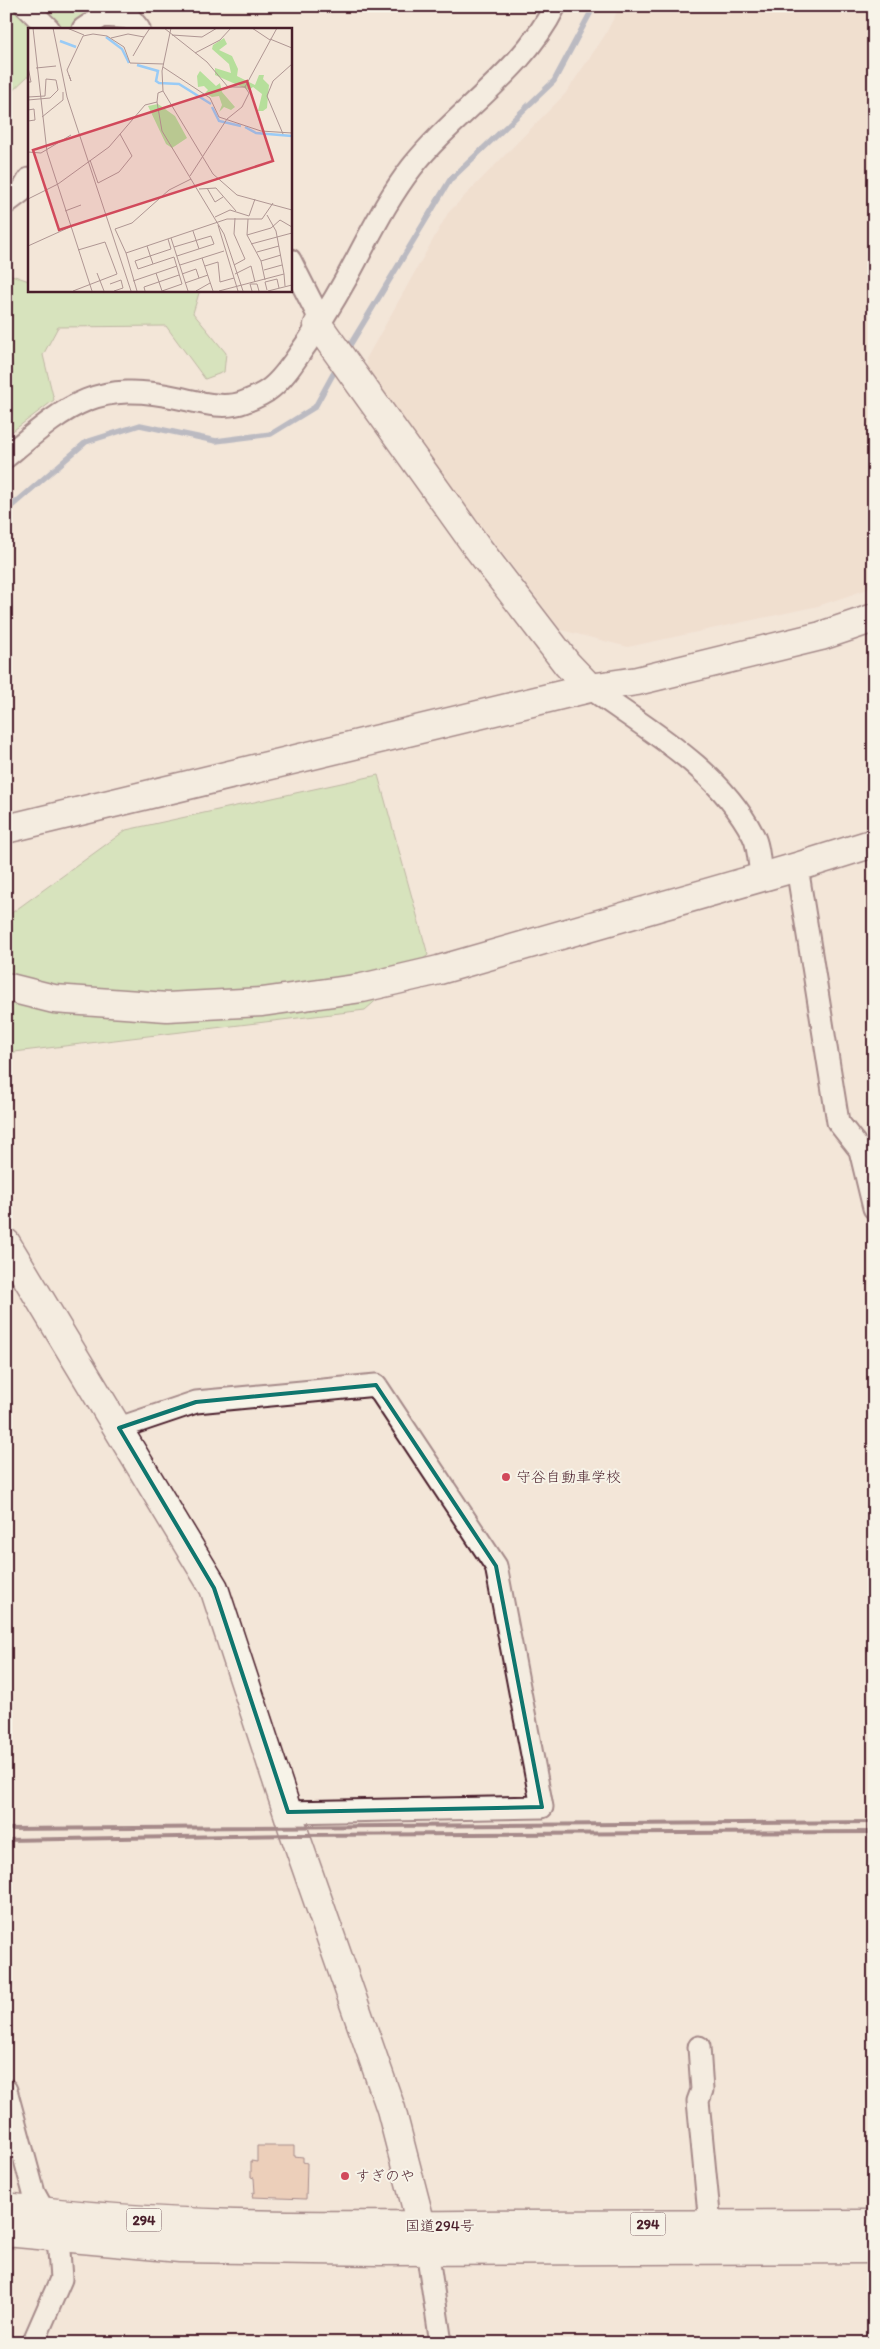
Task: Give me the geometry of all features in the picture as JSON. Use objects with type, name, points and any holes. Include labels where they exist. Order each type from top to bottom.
[{"type":"main road","points":[[324,331],[348,369],[483,555],[567,664],[590,688]]},
{"type":"main road","points":[[6,829],[590,688],[656,676],[821,636],[874,618]]},
{"type":"main road","points":[[6,987],[54,999],[167,1007],[299,998],[362,988],[439,970],[797,867],[874,842]]},
{"type":"main road","points":[[6,1243],[214,1588],[288,1812],[391,2108],[425,2238]]},
{"type":"main road","name":"国道294号","points":[[6,2207],[176,2222],[425,2238],[874,2249]]},
{"type":"main road","name":"国道294号","points":[[6,2232],[180,2248],[710,2224],[874,2224]]},
{"type":"street","points":[[26,6],[48,28]]},
{"type":"street","points":[[6,457],[54,417],[90,397],[117,392],[145,391],[211,405],[242,404],[271,389],[324,331],[392,194],[412,166],[523,54],[547,22],[555,6]]},
{"type":"street","points":[[85,28],[103,16],[130,18],[138,28]]},
{"type":"street","points":[[6,203],[22,191],[28,181]]},
{"type":"street","points":[[291,262],[324,331]]},
{"type":"street","points":[[590,688],[699,768],[726,793],[754,836],[761,876]]},
{"type":"street","points":[[797,867],[838,1122],[860,1150],[874,1208]]},
{"type":"street","points":[[119,1428],[196,1402],[376,1384],[496,1566],[542,1807],[288,1812]]},
{"type":"street","points":[[699,2047],[702,2090],[698,2101],[710,2224]]},
{"type":"street","points":[[6,2090],[34,2192],[58,2237],[61,2279],[33,2343]]},
{"type":"street","points":[[425,2238],[441,2343]]},
{"type":"highlighted area","points":[[376,1385],[496,1566],[542,1807],[288,1812],[214,1588],[119,1428],[196,1402]]},
{"type":"shaded area","points":[[620,6],[874,6],[874,587],[818,606],[628,647],[561,630],[370,380],[366,359],[448,213],[565,94],[605,35]]},
{"type":"green space","points":[[16,6],[96,6],[75,28],[28,28],[28,76],[6,97],[6,16]]},
{"type":"green space","points":[[6,273],[28,281],[28,291],[201,291],[193,313],[226,353],[224,372],[205,379],[166,326],[58,327],[43,355],[54,400],[6,436]]},
{"type":"green space","points":[[378,775],[428,955],[365,1010],[6,1053],[6,917],[126,830]]},
{"type":"building","points":[[257,2146],[294,2146],[294,2156],[303,2157],[303,2162],[307,2163],[306,2199],[252,2197],[253,2192],[255,2193],[254,2178],[251,2177],[251,2161],[257,2162]]},
{"type":"waterway","points":[[347,350],[450,180],[554,81],[594,6]]},
{"type":"waterway","points":[[6,511],[86,442],[140,425],[216,441],[271,434],[315,407],[337,367]]},
{"type":"railway","points":[[6,1829],[874,1822]]},
{"type":"railway","points":[[6,1840],[295,1835],[874,1832]]},
{"type":"place","name":"守谷自動車学校","points":[[506,1477]]},
{"type":"place","name":"すぎのや","points":[[345,2176]]}]
